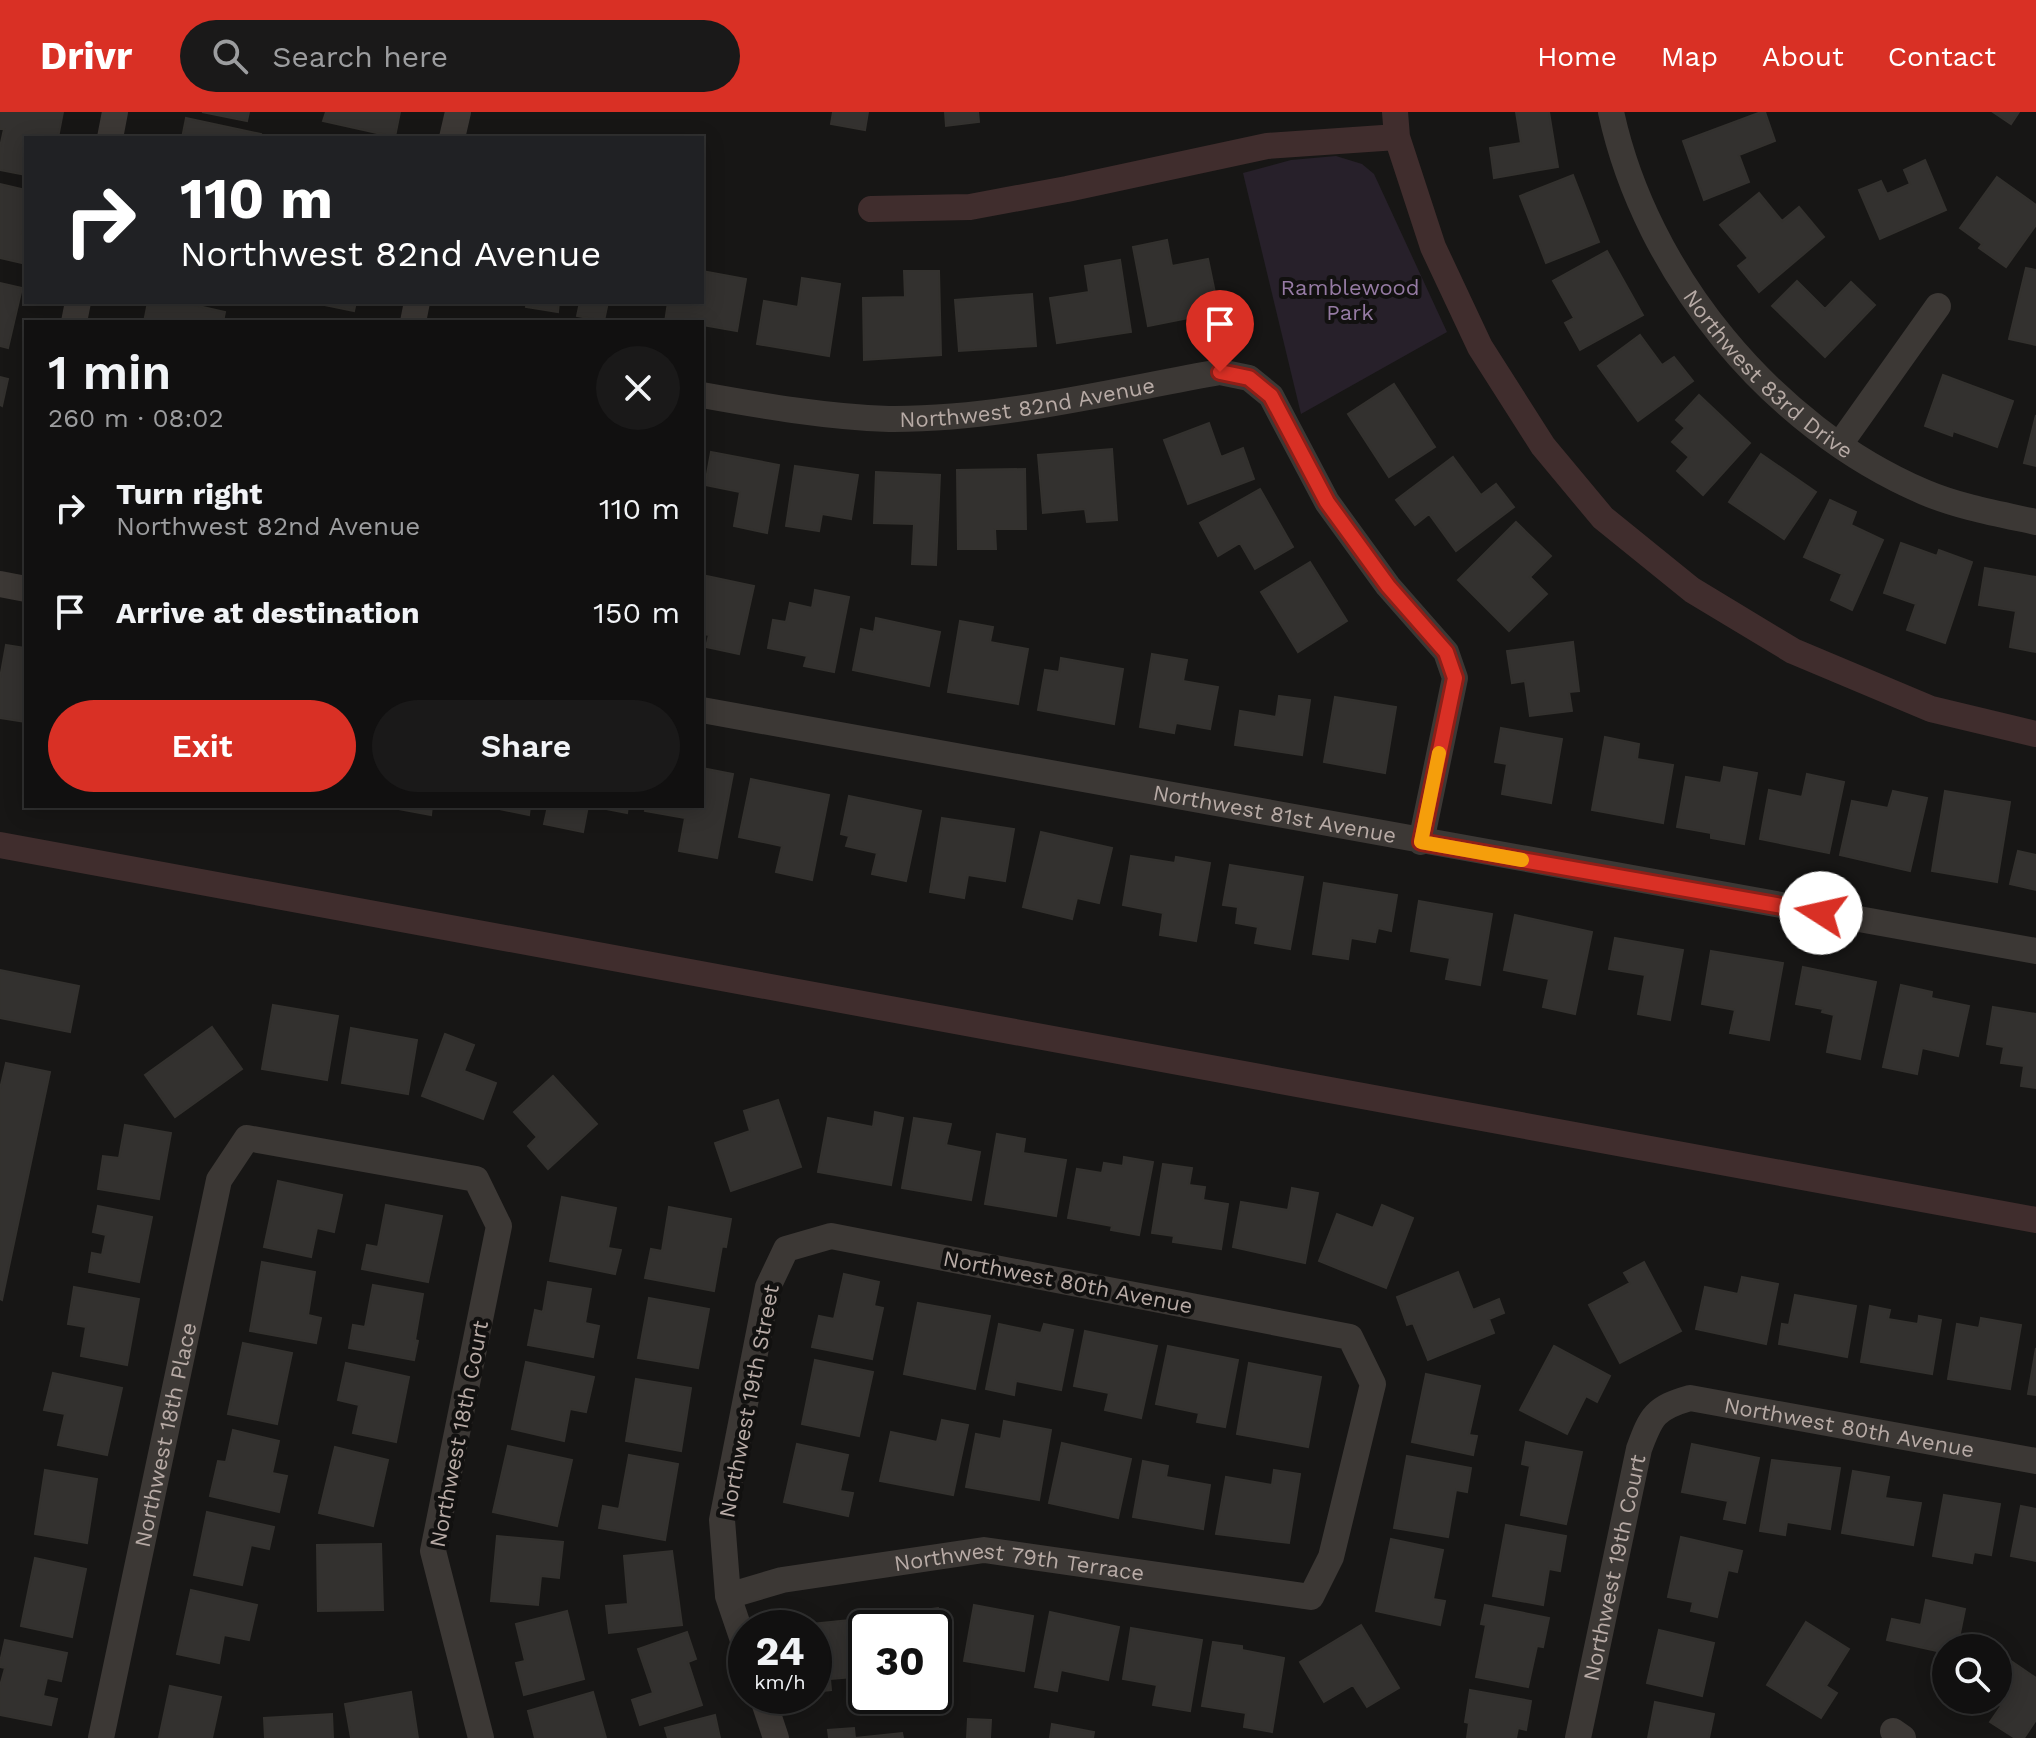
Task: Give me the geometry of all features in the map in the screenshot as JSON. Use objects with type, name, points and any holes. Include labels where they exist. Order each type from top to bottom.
[{"type":"street","points":[[110,136],[115,112]]},
{"type":"street","points":[[452,136],[458,112]]},
{"type":"street","name":"Northwest 83rd Drive","points":[[1611,112],[1619,152],[1652,231],[1685,286],[1734,354],[1790,406],[1885,473],[1927,494],[2036,522]]},
{"type":"street","points":[[1840,444],[1938,306]]},
{"type":"street","name":"Northwest 82nd Avenue","points":[[704,395],[769,407],[889,419],[986,413],[1220,372],[1249,378],[1271,396],[1327,502],[1388,586],[1446,652],[1455,678],[1421,842]]},
{"type":"street","name":"Northwest 81st Avenue","points":[[704,710],[2036,951]]},
{"type":"street","name":"Northwest 18th Court","points":[[247,1138],[476,1179],[499,1226],[433,1551],[481,1738]]},
{"type":"street","name":"Northwest 18th Place","points":[[101,1738],[219,1180],[247,1138]]},
{"type":"street","name":"Northwest 80th Avenue","points":[[786,1249],[831,1236],[1350,1337],[1373,1384],[1331,1557],[1311,1597]]},
{"type":"street","name":"Northwest 19th Street","points":[[733,1610],[728,1596],[722,1520],[768,1287],[786,1249]]},
{"type":"street","name":"Northwest 80th Avenue","points":[[1664,1405],[1690,1398],[2036,1461]]},
{"type":"street","name":"Northwest 19th Court","points":[[1578,1738],[1639,1449],[1647,1426],[1664,1405]]},
{"type":"street","name":"Northwest 79th Terrace","points":[[728,1596],[782,1580],[984,1550],[1311,1597]]},
{"type":"street","points":[[768,1714],[776,1738]]},
{"type":"green space","name":"Ramblewood Park","points":[[1336,156],[1362,164],[1374,174],[1447,332],[1301,414],[1243,173],[1291,160]]},
{"type":"building","points":[[0,112],[63,112],[58,136],[24,136],[24,175],[0,170],[4,129],[0,129]]},
{"type":"building","points":[[202,112],[249,112],[247,121]]},
{"type":"building","points":[[326,112],[400,112],[395,136],[323,121]]},
{"type":"building","points":[[833,112],[868,112],[865,130],[831,124]]},
{"type":"building","points":[[945,112],[978,112],[979,122],[946,126]]},
{"type":"building","points":[[1516,112],[1549,112],[1558,167],[1494,178],[1490,148],[1521,143]]},
{"type":"building","points":[[1765,112],[1775,141],[1739,155],[1749,182],[1704,200],[1683,141]]},
{"type":"building","points":[[1993,112],[2019,112],[2011,124]]},
{"type":"building","points":[[186,118],[261,134],[260,136],[182,136]]},
{"type":"building","points":[[1925,160],[1946,210],[1880,239],[1859,190],[1881,181],[1887,194],[1910,184],[1904,170]]},
{"type":"building","points":[[1573,175],[1599,242],[1546,263],[1520,196]]},
{"type":"building","points":[[1997,177],[2036,205],[2036,225],[2006,267],[1979,248],[1982,244],[1960,228]]},
{"type":"building","points":[[0,184],[24,190],[24,264],[0,258]]},
{"type":"building","points":[[1759,193],[1782,221],[1799,207],[1824,237],[1759,292],[1738,266],[1748,258],[1720,225]]},
{"type":"building","points":[[1167,240],[1172,266],[1208,259],[1219,312],[1148,326],[1133,247]]},
{"type":"building","points":[[1607,251],[1643,315],[1580,350],[1565,323],[1574,318],[1553,281]]},
{"type":"building","points":[[1120,260],[1131,332],[1057,343],[1050,298],[1089,292],[1085,266]]},
{"type":"building","points":[[2026,268],[2036,270],[2036,345],[2009,339]]},
{"type":"building","points":[[704,271],[746,279],[737,331],[704,325],[704,320],[665,320],[668,304],[704,304]]},
{"type":"building","points":[[904,271],[939,271],[941,355],[864,360],[863,298],[905,297]]},
{"type":"building","points":[[802,278],[840,284],[829,356],[757,344],[764,301],[798,307]]},
{"type":"building","points":[[1797,281],[1825,309],[1851,282],[1875,305],[1825,357],[1772,306]]},
{"type":"building","points":[[0,283],[22,288],[8,348],[0,346]]},
{"type":"building","points":[[1032,294],[1036,346],[959,351],[955,300]]},
{"type":"building","points":[[148,304],[190,304],[225,312],[223,320],[144,320]]},
{"type":"building","points":[[320,304],[356,304],[354,311]]},
{"type":"building","points":[[527,304],[559,304],[558,312],[526,307]]},
{"type":"building","points":[[580,304],[608,304],[604,320],[577,316]]},
{"type":"building","points":[[1640,335],[1662,365],[1674,357],[1693,381],[1638,421],[1598,366]]},
{"type":"building","points":[[1943,375],[2013,401],[1997,447],[1953,431],[1952,436],[1925,426]]},
{"type":"building","points":[[0,377],[8,379],[2,406],[0,405]]},
{"type":"building","points":[[1394,384],[1435,447],[1389,477],[1348,414]]},
{"type":"building","points":[[1699,395],[1750,443],[1703,495],[1677,471],[1689,457],[1672,442],[1685,428],[1676,420]]},
{"type":"building","points":[[2036,415],[2036,466],[2024,463]]},
{"type":"building","points":[[1209,423],[1221,457],[1243,448],[1254,479],[1188,504],[1164,440]]},
{"type":"building","points":[[1112,449],[1117,520],[1087,522],[1085,509],[1043,513],[1038,455]]},
{"type":"building","points":[[711,452],[779,465],[767,533],[734,526],[740,492],[705,485]]},
{"type":"building","points":[[1761,454],[1816,492],[1784,539],[1729,502]]},
{"type":"building","points":[[1453,457],[1481,495],[1496,484],[1514,507],[1456,551],[1429,514],[1415,525],[1396,500]]},
{"type":"building","points":[[795,466],[858,475],[851,519],[822,514],[819,531],[786,526]]},
{"type":"building","points":[[1025,469],[1026,529],[995,529],[996,549],[958,549],[957,470]]},
{"type":"building","points":[[876,472],[940,475],[936,565],[912,564],[914,524],[874,523]]},
{"type":"building","points":[[1260,489],[1293,547],[1255,569],[1240,543],[1218,556],[1200,523]]},
{"type":"building","points":[[1830,500],[1856,512],[1851,525],[1883,540],[1852,610],[1831,600],[1842,574],[1804,557]]},
{"type":"building","points":[[1516,522],[1551,556],[1530,577],[1547,594],[1509,631],[1458,580]]},
{"type":"building","points":[[1901,543],[1937,556],[1939,550],[1972,562],[1945,643],[1907,630],[1916,604],[1884,593]]},
{"type":"building","points":[[1310,562],[1347,621],[1298,652],[1261,592]]},
{"type":"building","points":[[1985,568],[2036,577],[2036,652],[2010,647],[2016,611],[1979,605]]},
{"type":"building","points":[[704,575],[754,586],[739,654],[706,647],[709,635],[704,634]]},
{"type":"building","points":[[815,590],[849,597],[834,672],[804,666],[807,656],[768,648],[773,620],[786,622],[790,603],[812,608]]},
{"type":"building","points":[[876,618],[940,632],[929,686],[853,670],[861,629],[874,632]]},
{"type":"building","points":[[960,621],[993,627],[990,642],[1028,649],[1018,704],[948,692]]},
{"type":"building","points":[[1573,642],[1579,691],[1569,692],[1572,711],[1530,716],[1525,681],[1512,683],[1507,651]]},
{"type":"building","points":[[6,645],[24,648],[24,722],[0,718],[0,678]]},
{"type":"building","points":[[1152,654],[1187,660],[1183,681],[1218,687],[1210,729],[1176,723],[1174,733],[1140,727]]},
{"type":"building","points":[[1061,658],[1123,669],[1114,724],[1038,710],[1045,670],[1059,672]]},
{"type":"building","points":[[1279,696],[1310,700],[1302,755],[1235,745],[1240,711],[1276,717]]},
{"type":"building","points":[[1335,697],[1396,707],[1385,773],[1324,762]]},
{"type":"building","points":[[1501,728],[1562,739],[1551,803],[1502,794],[1507,764],[1495,762]]},
{"type":"building","points":[[1605,737],[1639,744],[1637,759],[1673,765],[1663,823],[1592,810]]},
{"type":"building","points":[[1724,767],[1757,773],[1744,844],[1711,838],[1711,833],[1677,827],[1686,777],[1721,783]]},
{"type":"building","points":[[704,768],[733,774],[717,858],[679,851],[685,818],[645,811],[646,808],[704,808]]},
{"type":"building","points":[[1807,774],[1844,782],[1829,853],[1760,839],[1769,790],[1802,797]]},
{"type":"building","points":[[751,779],[829,795],[812,880],[776,872],[782,846],[739,837]]},
{"type":"building","points":[[1893,791],[1927,798],[1910,871],[1840,855],[1852,801],[1888,808]]},
{"type":"building","points":[[1945,791],[2010,802],[1997,882],[1932,871]]},
{"type":"building","points":[[849,796],[921,811],[906,881],[872,874],[877,853],[846,846],[849,836],[841,834]]},
{"type":"building","points":[[398,808],[432,808],[431,815]]},
{"type":"building","points":[[495,808],[530,808],[529,815]]},
{"type":"building","points":[[548,808],[588,808],[583,832],[544,824]]},
{"type":"building","points":[[601,808],[628,808],[627,813]]},
{"type":"building","points":[[942,818],[1014,829],[1005,881],[968,875],[964,898],[930,892]]},
{"type":"building","points":[[1041,832],[1112,848],[1099,903],[1077,898],[1072,919],[1023,907]]},
{"type":"building","points":[[2018,851],[2036,855],[2036,890],[2010,884]]},
{"type":"building","points":[[1131,856],[1175,863],[1176,857],[1210,863],[1196,941],[1160,935],[1163,913],[1123,905]]},
{"type":"building","points":[[1230,865],[1303,877],[1290,949],[1255,943],[1258,927],[1236,923],[1238,907],[1223,905]]},
{"type":"building","points":[[1324,883],[1397,895],[1391,931],[1378,928],[1375,942],[1351,938],[1348,959],[1313,954]]},
{"type":"building","points":[[1419,901],[1492,914],[1480,985],[1446,979],[1450,958],[1411,951]]},
{"type":"building","points":[[1515,915],[1592,932],[1575,1014],[1543,1007],[1549,979],[1504,970]]},
{"type":"building","points":[[1615,938],[1683,950],[1670,1020],[1638,1014],[1645,975],[1609,969]]},
{"type":"building","points":[[1711,951],[1783,963],[1769,1040],[1730,1033],[1735,1010],[1702,1004]]},
{"type":"building","points":[[1803,967],[1876,982],[1860,1059],[1827,1052],[1834,1015],[1822,1012],[1823,1009],[1796,1004]]},
{"type":"building","points":[[0,970],[79,986],[70,1032],[0,1018]]},
{"type":"building","points":[[1901,985],[1932,992],[1931,998],[1969,1006],[1958,1056],[1922,1048],[1917,1074],[1883,1067]]},
{"type":"building","points":[[273,1005],[338,1016],[327,1080],[262,1069]]},
{"type":"building","points":[[1993,1007],[2036,1014],[2036,1088],[2021,1086],[2024,1066],[2001,1063],[2004,1047],[1987,1044]]},
{"type":"building","points":[[212,1027],[242,1069],[175,1117],[145,1075]]},
{"type":"building","points":[[351,1028],[417,1040],[408,1094],[342,1083]]},
{"type":"building","points":[[445,1034],[474,1045],[464,1071],[496,1083],[483,1119],[422,1096]]},
{"type":"building","points":[[6,1063],[50,1072],[2,1300],[0,1089]]},
{"type":"building","points":[[553,1076],[597,1124],[548,1169],[528,1146],[537,1137],[514,1112]]},
{"type":"building","points":[[778,1100],[801,1167],[731,1191],[715,1143],[750,1131],[744,1111]]},
{"type":"building","points":[[875,1112],[903,1118],[891,1185],[818,1172],[828,1118],[873,1127]]},
{"type":"building","points":[[914,1118],[951,1124],[946,1145],[980,1152],[971,1200],[902,1188]]},
{"type":"building","points":[[125,1125],[171,1133],[159,1199],[98,1189],[103,1156],[119,1158]]},
{"type":"building","points":[[997,1134],[1025,1139],[1023,1153],[1066,1160],[1056,1216],[985,1204]]},
{"type":"building","points":[[1124,1157],[1153,1162],[1139,1235],[1111,1230],[1112,1226],[1068,1218],[1077,1169],[1102,1173],[1104,1163],[1123,1166]]},
{"type":"building","points":[[1163,1164],[1192,1168],[1189,1185],[1205,1187],[1203,1200],[1228,1204],[1221,1249],[1173,1242],[1174,1236],[1152,1233]]},
{"type":"building","points":[[278,1181],[342,1195],[334,1232],[317,1228],[311,1257],[264,1247]]},
{"type":"building","points":[[1292,1188],[1318,1193],[1305,1263],[1233,1247],[1241,1202],[1288,1210]]},
{"type":"building","points":[[562,1197],[616,1208],[608,1248],[621,1250],[615,1274],[550,1261]]},
{"type":"building","points":[[386,1205],[442,1216],[428,1282],[362,1269],[367,1245],[378,1247]]},
{"type":"building","points":[[1382,1205],[1413,1218],[1386,1288],[1319,1261],[1337,1214],[1373,1228]]},
{"type":"building","points":[[98,1206],[152,1217],[139,1282],[89,1272],[92,1253],[102,1255],[106,1235],[93,1232]]},
{"type":"building","points":[[669,1207],[731,1219],[726,1247],[722,1246],[714,1291],[645,1278],[651,1249],[662,1251]]},
{"type":"building","points":[[262,1262],[315,1272],[308,1315],[321,1318],[316,1343],[250,1331]]},
{"type":"building","points":[[1644,1262],[1681,1331],[1620,1363],[1589,1305],[1630,1283],[1624,1273]]},
{"type":"building","points":[[1458,1272],[1473,1310],[1499,1299],[1504,1313],[1489,1319],[1494,1333],[1428,1360],[1413,1323],[1407,1325],[1397,1297]]},
{"type":"building","points":[[844,1274],[879,1282],[874,1306],[883,1308],[872,1359],[812,1347],[819,1316],[834,1319]]},
{"type":"building","points":[[1742,1277],[1778,1284],[1766,1344],[1696,1329],[1705,1287],[1738,1294]]},
{"type":"building","points":[[548,1282],[591,1289],[585,1323],[599,1326],[593,1357],[528,1345],[535,1310],[543,1312]]},
{"type":"building","points":[[373,1285],[423,1294],[414,1360],[349,1348],[353,1325],[365,1327]]},
{"type":"building","points":[[74,1287],[139,1299],[127,1365],[81,1356],[86,1327],[68,1324]]},
{"type":"building","points":[[1795,1295],[1856,1306],[1847,1357],[1779,1344],[1782,1324],[1789,1325]]},
{"type":"building","points":[[649,1298],[709,1309],[698,1368],[638,1358]]},
{"type":"building","points":[[918,1303],[990,1316],[975,1389],[904,1374]]},
{"type":"building","points":[[1870,1306],[1890,1310],[1888,1319],[1918,1324],[1919,1316],[1941,1320],[1932,1374],[1861,1362]]},
{"type":"building","points":[[1981,1318],[2021,1325],[2010,1389],[1948,1379],[1957,1324],[1979,1328]]},
{"type":"building","points":[[999,1324],[1041,1333],[1044,1324],[1073,1330],[1061,1390],[1016,1381],[1014,1395],[986,1389]]},
{"type":"building","points":[[1085,1331],[1157,1346],[1141,1418],[1105,1410],[1109,1393],[1074,1386]]},
{"type":"building","points":[[243,1343],[292,1353],[277,1424],[228,1414]]},
{"type":"building","points":[[1168,1346],[1238,1360],[1225,1427],[1197,1422],[1199,1413],[1156,1404]]},
{"type":"building","points":[[1554,1346],[1610,1376],[1597,1402],[1586,1396],[1567,1434],[1520,1410]]},
{"type":"building","points":[[2036,1348],[2036,1395],[2028,1394]]},
{"type":"building","points":[[815,1360],[873,1372],[859,1436],[802,1424]]},
{"type":"building","points":[[526,1362],[594,1377],[586,1412],[570,1409],[564,1441],[512,1429]]},
{"type":"building","points":[[346,1363],[409,1377],[396,1442],[353,1433],[359,1405],[338,1400]]},
{"type":"building","points":[[1249,1363],[1321,1377],[1308,1447],[1237,1434]]},
{"type":"building","points":[[53,1373],[122,1388],[107,1455],[58,1445],[65,1414],[44,1410]]},
{"type":"building","points":[[1426,1374],[1480,1386],[1469,1435],[1477,1436],[1473,1455],[1412,1442]]},
{"type":"building","points":[[636,1379],[691,1388],[681,1451],[626,1441]]},
{"type":"building","points":[[942,1420],[968,1425],[953,1495],[880,1481],[891,1432],[937,1442]]},
{"type":"building","points":[[1004,1421],[1051,1430],[1039,1500],[966,1487],[976,1434],[1001,1439]]},
{"type":"building","points":[[233,1430],[279,1441],[272,1473],[287,1476],[279,1512],[210,1496],[218,1461],[226,1462]]},
{"type":"building","points":[[1526,1442],[1582,1452],[1566,1524],[1521,1515],[1530,1466],[1522,1464]]},
{"type":"building","points":[[1062,1443],[1131,1459],[1118,1518],[1049,1503]]},
{"type":"building","points":[[797,1444],[848,1455],[840,1491],[853,1493],[848,1516],[784,1502]]},
{"type":"building","points":[[1692,1444],[1759,1458],[1745,1523],[1724,1519],[1728,1501],[1682,1492]]},
{"type":"building","points":[[508,1446],[572,1460],[557,1526],[493,1512]]},
{"type":"building","points":[[335,1447],[388,1460],[373,1526],[319,1513]]},
{"type":"building","points":[[629,1455],[678,1464],[665,1540],[599,1528],[603,1506],[619,1509]]},
{"type":"building","points":[[1407,1456],[1471,1468],[1467,1492],[1456,1490],[1448,1537],[1394,1528]]},
{"type":"building","points":[[1772,1460],[1840,1468],[1830,1529],[1787,1522],[1785,1535],[1760,1531]]},
{"type":"building","points":[[1143,1461],[1168,1466],[1166,1477],[1210,1485],[1203,1529],[1133,1517]]},
{"type":"building","points":[[45,1470],[97,1479],[87,1543],[35,1534]]},
{"type":"building","points":[[1274,1470],[1300,1474],[1289,1543],[1216,1534],[1226,1477],[1272,1485]]},
{"type":"building","points":[[1853,1471],[1889,1477],[1885,1498],[1921,1503],[1913,1545],[1842,1533]]},
{"type":"building","points":[[1944,1495],[2000,1504],[1991,1555],[1974,1552],[1972,1563],[1933,1556]]},
{"type":"building","points":[[2021,1506],[2036,1509],[2036,1561],[2011,1556]]},
{"type":"building","points":[[207,1512],[274,1527],[269,1549],[251,1545],[242,1585],[194,1575]]},
{"type":"building","points":[[1506,1525],[1566,1536],[1560,1571],[1549,1569],[1543,1605],[1493,1596]]},
{"type":"building","points":[[497,1536],[563,1542],[559,1578],[541,1576],[538,1605],[491,1601]]},
{"type":"building","points":[[1681,1537],[1742,1551],[1737,1572],[1728,1570],[1717,1617],[1691,1611],[1693,1602],[1668,1597]]},
{"type":"building","points":[[1391,1539],[1443,1550],[1433,1599],[1445,1601],[1440,1625],[1376,1611]]},
{"type":"building","points":[[381,1544],[383,1610],[318,1611],[317,1545]]},
{"type":"building","points":[[672,1551],[682,1625],[609,1633],[606,1606],[628,1604],[624,1556]]},
{"type":"building","points":[[35,1558],[86,1569],[72,1637],[21,1626]]},
{"type":"building","points":[[191,1590],[257,1605],[249,1640],[224,1635],[219,1663],[177,1654]]},
{"type":"building","points":[[1926,1600],[1965,1609],[1960,1634],[1932,1634],[1932,1650],[1887,1640],[1892,1619],[1921,1625]]},
{"type":"building","points":[[974,1605],[1033,1616],[1024,1671],[964,1661]]},
{"type":"building","points":[[1485,1605],[1549,1618],[1543,1647],[1537,1646],[1528,1687],[1476,1677],[1486,1625],[1481,1624]]},
{"type":"building","points":[[567,1611],[584,1679],[524,1695],[516,1663],[525,1661],[516,1624]]},
{"type":"building","points":[[1050,1612],[1119,1627],[1108,1680],[1061,1670],[1057,1691],[1035,1687]]},
{"type":"building","points":[[848,1620],[848,1677],[832,1679],[832,1622]]},
{"type":"building","points":[[1806,1622],[1849,1649],[1826,1686],[1837,1693],[1821,1718],[1767,1685]]},
{"type":"building","points":[[1361,1625],[1399,1688],[1367,1707],[1353,1685],[1324,1702],[1300,1662]]},
{"type":"building","points":[[1131,1628],[1202,1640],[1190,1711],[1153,1705],[1157,1685],[1123,1679]]},
{"type":"building","points":[[1659,1630],[1714,1643],[1702,1696],[1647,1683]]},
{"type":"building","points":[[687,1632],[696,1659],[688,1662],[702,1705],[640,1725],[632,1700],[653,1693],[638,1649]]},
{"type":"building","points":[[5,1640],[67,1653],[61,1681],[47,1678],[43,1696],[57,1699],[51,1725],[0,1715],[0,1686],[5,1668],[0,1667],[0,1662]]},
{"type":"building","points":[[1213,1642],[1242,1646],[1242,1650],[1284,1658],[1272,1732],[1244,1727],[1246,1713],[1202,1706]]},
{"type":"building","points":[[2012,1662],[2036,1678],[2036,1720],[2024,1738],[2015,1738],[1990,1722],[1996,1714],[2012,1714]]},
{"type":"building","points":[[170,1686],[221,1697],[212,1738],[159,1738]]},
{"type":"building","points":[[1470,1690],[1531,1701],[1526,1730],[1518,1728],[1516,1738],[1467,1738],[1469,1723],[1465,1722]]},
{"type":"building","points":[[411,1692],[418,1738],[351,1738],[345,1704]]},
{"type":"building","points":[[593,1692],[606,1738],[535,1738],[528,1711]]},
{"type":"building","points":[[1655,1702],[1714,1714],[1709,1738],[1648,1738]]},
{"type":"building","points":[[332,1714],[333,1738],[265,1738],[264,1718]]},
{"type":"building","points":[[715,1715],[720,1738],[668,1738],[665,1728]]},
{"type":"building","points":[[968,1719],[991,1720],[990,1738],[967,1738]]},
{"type":"building","points":[[1052,1724],[1094,1732],[1093,1738],[1050,1738]]},
{"type":"building","points":[[854,1728],[855,1738],[829,1738],[828,1730]]},
{"type":"building","points":[[902,1733],[903,1738],[855,1738]]},
{"type":"waterway","points":[[1395,112],[1397,137],[1433,247],[1480,347],[1543,446],[1603,518],[1692,590],[1793,651],[1931,709],[2036,734]]},
{"type":"waterway","points":[[871,209],[970,207],[1267,146],[1397,137]]},
{"type":"waterway","points":[[0,845],[2036,1220]]},
{"type":"slow traffic","points":[[1439,753],[1421,842],[1522,860]]},
{"type":"route","points":[[1220,372],[1249,378],[1271,396],[1327,502],[1388,586],[1446,652],[1455,678],[1421,842],[1821,913]]}]
